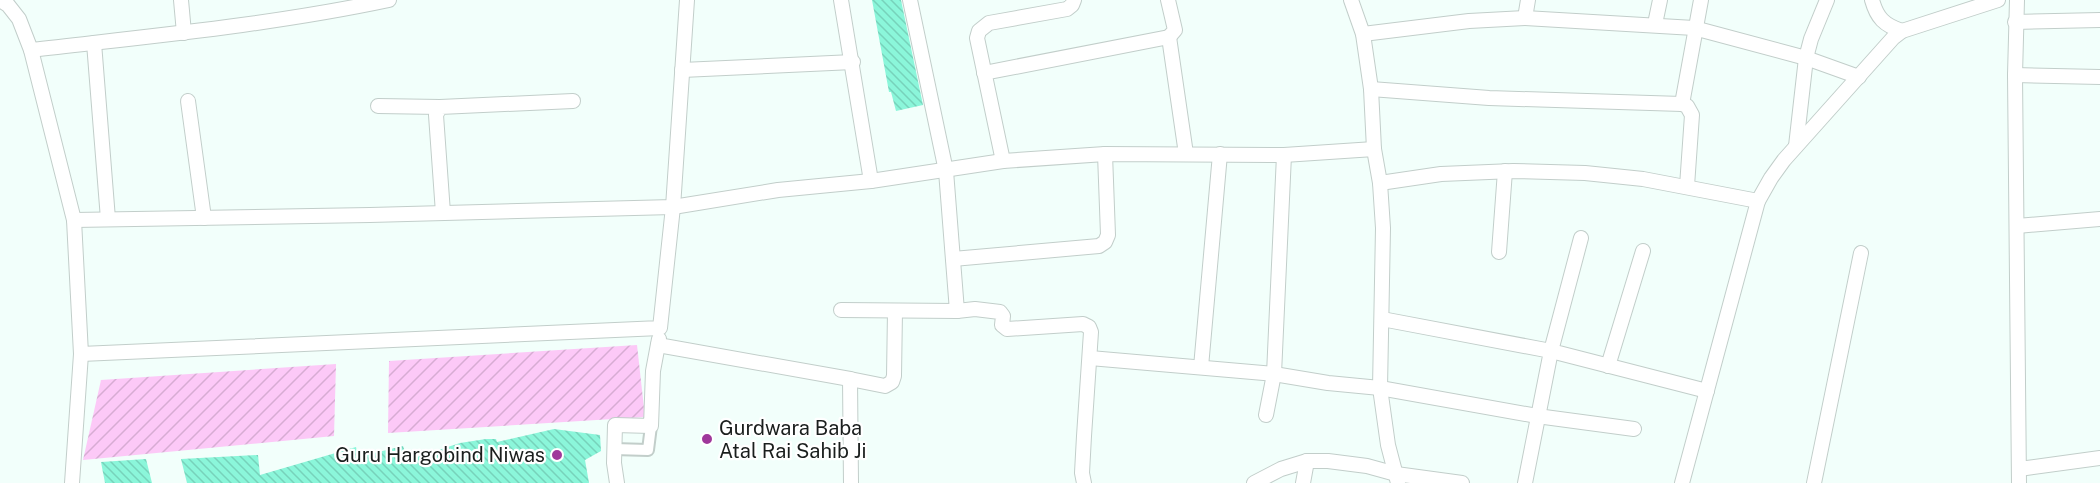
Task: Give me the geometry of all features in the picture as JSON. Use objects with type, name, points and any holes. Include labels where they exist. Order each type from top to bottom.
[{"type":"street","points":[[0,0],[8,5],[19,19],[31,50],[74,220],[81,354],[72,483]]},
{"type":"street","points":[[181,0],[184,33]]},
{"type":"street","points":[[31,50],[184,33],[323,14],[390,0]]},
{"type":"street","points":[[614,449],[648,450],[653,371],[658,345],[673,207],[687,0]]},
{"type":"street","points":[[841,0],[871,181]]},
{"type":"street","points":[[910,0],[946,171],[957,311]]},
{"type":"street","points":[[1003,161],[977,38],[982,27],[989,23],[1067,9],[1074,0]]},
{"type":"street","points":[[984,72],[1168,37],[1175,30],[1168,0]]},
{"type":"street","points":[[1351,0],[1363,34],[1371,89],[1374,149],[1380,183],[1383,228],[1380,388],[1388,445],[1397,478]]},
{"type":"street","points":[[1525,18],[1528,0]]},
{"type":"street","points":[[1655,24],[1660,0]]},
{"type":"street","points":[[1682,104],[1694,28],[1701,0]]},
{"type":"street","points":[[1796,146],[1810,39],[1827,0]]},
{"type":"street","points":[[1872,0],[1878,17],[1884,23],[1902,31]]},
{"type":"street","points":[[1682,483],[1758,201],[1771,178],[1796,146],[1883,48],[1902,31],[1998,0]]},
{"type":"street","points":[[2017,0],[2015,75],[2019,476],[2100,458]]},
{"type":"street","points":[[1363,34],[1427,25],[1525,18],[1655,24],[1694,28],[1806,58],[1859,77]]},
{"type":"street","points":[[2015,22],[2100,20]]},
{"type":"street","points":[[1168,37],[1186,154]]},
{"type":"street","points":[[94,43],[108,219]]},
{"type":"street","points":[[682,70],[853,62]]},
{"type":"street","points":[[2015,75],[2100,77]]},
{"type":"street","points":[[1371,89],[1501,98],[1682,104],[1687,106],[1692,115],[1687,186]]},
{"type":"street","points":[[188,101],[204,218]]},
{"type":"street","points":[[378,106],[573,101]]},
{"type":"street","points":[[440,106],[435,116],[443,213]]},
{"type":"street","points":[[74,220],[673,207],[777,190],[871,181],[1003,161],[1105,154],[1284,155],[1374,149]]},
{"type":"street","points":[[953,259],[1092,247],[1105,242],[1108,235],[1105,154]]},
{"type":"street","points":[[1201,367],[1220,154]]},
{"type":"street","points":[[1266,415],[1274,374],[1284,155]]},
{"type":"street","points":[[1380,183],[1441,174],[1504,171],[1613,176],[1687,186],[1758,201]]},
{"type":"street","points":[[1499,252],[1504,171]]},
{"type":"street","points":[[2017,226],[2100,219]]},
{"type":"street","points":[[1525,483],[1551,351],[1581,238]]},
{"type":"street","points":[[1608,366],[1643,251]]},
{"type":"street","points":[[1814,483],[1861,253]]},
{"type":"street","points":[[840,310],[957,311],[975,309],[1000,312],[1003,316],[1002,325],[1007,329],[1083,324],[1089,327],[1091,332],[1090,358],[1082,473],[1084,483]]},
{"type":"street","points":[[658,345],[885,386],[892,382],[894,376],[895,311]]},
{"type":"street","points":[[1382,320],[1551,351],[1707,391]]},
{"type":"street","points":[[81,354],[660,328]]},
{"type":"street","points":[[1090,358],[1274,374],[1328,383],[1380,388],[1537,416],[1634,429]]},
{"type":"street","points":[[850,379],[851,483]]},
{"type":"street","points":[[617,483],[614,449],[615,425],[651,426]]},
{"type":"street","points":[[1303,483],[1307,461]]},
{"type":"street","points":[[1254,483],[1281,469],[1307,461],[1328,461],[1367,466],[1397,478],[1462,483]]},
{"type":"shaded area","points":[[637,345],[645,417],[388,433],[389,361]]},
{"type":"shaded area","points":[[336,364],[334,436],[83,460],[101,380]]},
{"type":"building","points":[[872,0],[901,0],[923,105],[896,111],[891,92],[889,92]]},
{"type":"building","points":[[554,429],[600,435],[601,451],[585,460],[589,483],[187,483],[181,459],[258,455],[260,475],[356,447],[358,457],[403,446],[408,460],[460,443],[486,439],[496,439],[497,442]]},
{"type":"building","points":[[146,459],[152,483],[105,483],[101,462]]},
{"type":"place","name":"Gurdwara Baba Atal Rai Sahib Ji","points":[[707,439]]},
{"type":"place","name":"Guru Hargobind Niwas","points":[[557,455]]}]
